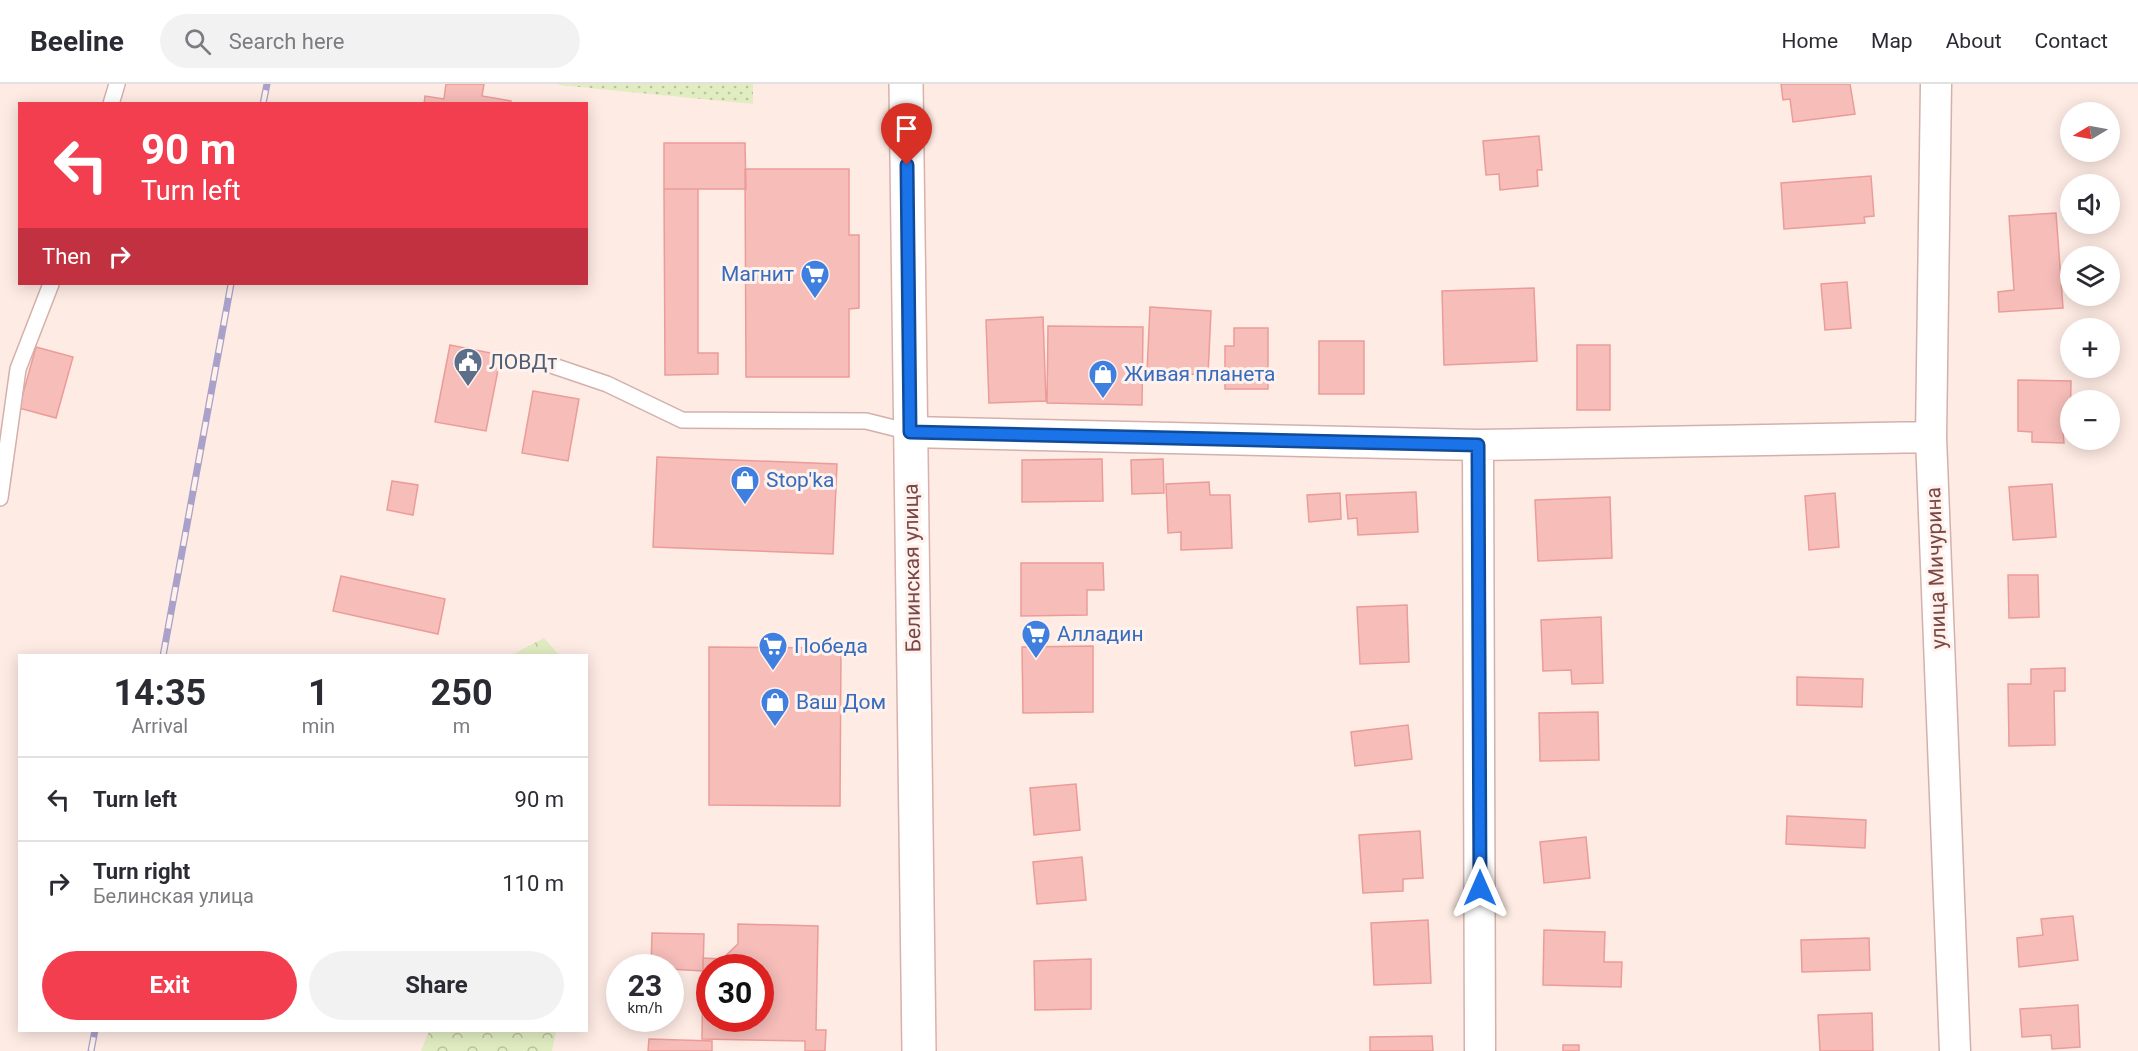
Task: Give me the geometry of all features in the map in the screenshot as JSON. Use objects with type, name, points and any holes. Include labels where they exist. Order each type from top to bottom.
[{"type":"main road","name":"Белинская улица","points":[[906,84],[919,1051]]},
{"type":"street","name":"улица Мичурина","points":[[1936,84],[1931,437],[1954,1051]]},
{"type":"street","points":[[910,432],[1478,445],[1931,437]]},
{"type":"street","points":[[1478,445],[1480,1051]]},
{"type":"lane","points":[[112,102],[117,84]]},
{"type":"lane","points":[[0,498],[18,369],[51,285]]},
{"type":"lane","points":[[548,364],[607,384],[682,420],[866,421],[910,432]]},
{"type":"green space","points":[[559,84],[753,84],[753,104],[559,85]]},
{"type":"green space","points":[[544,638],[558,654],[514,654]]},
{"type":"green space","points":[[428,1032],[556,1032],[552,1051],[421,1051]]},
{"type":"building","points":[[446,84],[484,84],[482,96],[511,101],[424,102],[425,96],[444,99]]},
{"type":"building","points":[[1781,84],[1850,84],[1855,114],[1793,122],[1790,99],[1783,100]]},
{"type":"building","points":[[1539,136],[1542,170],[1537,170],[1538,186],[1500,190],[1499,174],[1486,175],[1483,141]]},
{"type":"building","points":[[664,143],[745,143],[746,189],[664,189]]},
{"type":"building","points":[[745,169],[849,169],[849,235],[859,235],[859,308],[849,309],[849,377],[746,377]]},
{"type":"building","points":[[1871,176],[1874,216],[1864,217],[1865,223],[1784,229],[1781,183]]},
{"type":"building","points":[[664,189],[698,189],[698,353],[718,353],[718,374],[665,375]]},
{"type":"building","points":[[2056,213],[2060,306],[2063,308],[1999,312],[1998,292],[2014,290],[2009,216]]},
{"type":"building","points":[[1847,282],[1851,328],[1825,330],[1821,284]]},
{"type":"building","points":[[1534,288],[1537,361],[1444,365],[1442,291]]},
{"type":"building","points":[[1150,307],[1211,311],[1208,375],[1147,372]]},
{"type":"building","points":[[1043,317],[1046,401],[989,403],[986,320]]},
{"type":"building","points":[[1048,326],[1143,327],[1142,405],[1047,403]]},
{"type":"building","points":[[1234,328],[1268,328],[1268,389],[1225,389],[1225,346],[1234,346]]},
{"type":"building","points":[[1319,341],[1364,341],[1364,394],[1319,394]]},
{"type":"building","name":"ЛОВДт","points":[[450,345],[501,355],[486,431],[435,422]]},
{"type":"building","points":[[1577,345],[1610,345],[1610,410],[1577,410]]},
{"type":"building","points":[[36,347],[73,357],[56,418],[19,408]]},
{"type":"building","points":[[2018,380],[2071,381],[2071,390],[2060,390],[2060,443],[2032,442],[2032,432],[2018,431]]},
{"type":"building","points":[[533,391],[579,399],[568,461],[522,453]]},
{"type":"building","name":"Stop'ka","points":[[657,457],[837,464],[833,554],[653,547]]},
{"type":"building","points":[[1102,459],[1103,501],[1022,502],[1022,460]]},
{"type":"building","points":[[1163,459],[1164,493],[1132,494],[1131,460]]},
{"type":"building","points":[[392,481],[418,485],[413,515],[387,510]]},
{"type":"building","points":[[1209,482],[1210,495],[1230,495],[1232,548],[1181,550],[1181,532],[1168,533],[1166,484]]},
{"type":"building","points":[[2052,484],[2056,537],[2013,540],[2009,487]]},
{"type":"building","points":[[1416,492],[1418,532],[1358,535],[1357,518],[1348,519],[1346,495]]},
{"type":"building","points":[[1340,493],[1341,519],[1309,522],[1307,495]]},
{"type":"building","points":[[1835,493],[1839,547],[1809,550],[1805,496]]},
{"type":"building","points":[[1610,497],[1612,558],[1538,561],[1535,500]]},
{"type":"building","points":[[1021,563],[1103,563],[1104,590],[1087,590],[1087,615],[1021,616]]},
{"type":"building","points":[[2008,575],[2038,575],[2039,617],[2009,618]]},
{"type":"building","points":[[341,576],[445,599],[438,634],[333,611]]},
{"type":"building","points":[[1407,605],[1409,662],[1360,664],[1357,607]]},
{"type":"building","points":[[1601,617],[1603,683],[1572,684],[1571,670],[1543,671],[1541,620]]},
{"type":"building","points":[[1093,646],[1093,712],[1023,713],[1022,647]]},
{"type":"building","name":"Ваш Дом","points":[[709,647],[841,648],[840,806],[709,805]]},
{"type":"building","points":[[2065,668],[2065,691],[2054,691],[2055,745],[2009,746],[2008,684],[2031,684],[2031,669]]},
{"type":"building","points":[[1797,677],[1863,679],[1862,707],[1797,705]]},
{"type":"building","points":[[1598,712],[1599,760],[1540,761],[1539,713]]},
{"type":"building","points":[[1408,725],[1412,759],[1355,766],[1351,732]]},
{"type":"building","points":[[1076,784],[1080,830],[1034,835],[1030,788]]},
{"type":"building","points":[[1787,816],[1866,820],[1865,848],[1786,844]]},
{"type":"building","points":[[1420,831],[1423,878],[1403,879],[1403,891],[1363,893],[1359,835]]},
{"type":"building","points":[[1586,837],[1590,878],[1544,883],[1540,842]]},
{"type":"building","points":[[1082,857],[1086,900],[1037,904],[1033,862]]},
{"type":"building","points":[[2073,916],[2078,960],[2019,967],[2017,938],[2043,935],[2041,919]]},
{"type":"building","points":[[1428,920],[1431,983],[1374,985],[1371,923]]},
{"type":"building","points":[[738,924],[818,926],[816,1030],[826,1030],[825,1051],[805,1051],[805,1041],[702,1039],[702,1032],[774,1032],[774,954],[727,954],[738,944]]},
{"type":"building","points":[[1544,930],[1605,932],[1604,962],[1622,962],[1621,987],[1543,985]]},
{"type":"building","points":[[652,933],[704,934],[703,954],[696,954],[696,971],[684,970],[684,954],[651,954]]},
{"type":"building","points":[[1869,938],[1870,970],[1802,972],[1801,940]]},
{"type":"building","points":[[1091,959],[1091,1009],[1035,1010],[1034,961]]},
{"type":"building","points":[[2078,1005],[2080,1047],[2052,1049],[2051,1035],[2022,1037],[2020,1009]]},
{"type":"building","points":[[1872,1013],[1873,1051],[1820,1051],[1818,1015]]},
{"type":"building","points":[[1432,1036],[1433,1051],[1370,1051],[1370,1037]]},
{"type":"building","points":[[649,1039],[712,1041],[712,1051],[648,1051]]},
{"type":"building","points":[[1563,1045],[1579,1045],[1579,1051],[1563,1051]]},
{"type":"railway","points":[[263,102],[267,84]]},
{"type":"railway","points":[[163,654],[231,285]]},
{"type":"railway","points":[[91,1051],[95,1032]]},
{"type":"place","name":"Магнит","points":[[815,300]]},
{"type":"place","name":"ЛОВДт","points":[[468,388]]},
{"type":"place","name":"Живая планета","points":[[1103,400]]},
{"type":"place","name":"Stop'ka","points":[[745,506]]},
{"type":"place","name":"Алладин","points":[[1036,660]]},
{"type":"place","name":"Победа","points":[[773,672]]},
{"type":"place","name":"Ваш Дом","points":[[775,728]]},
{"type":"route","points":[[907,165],[910,432],[1478,445],[1480,888]]}]
